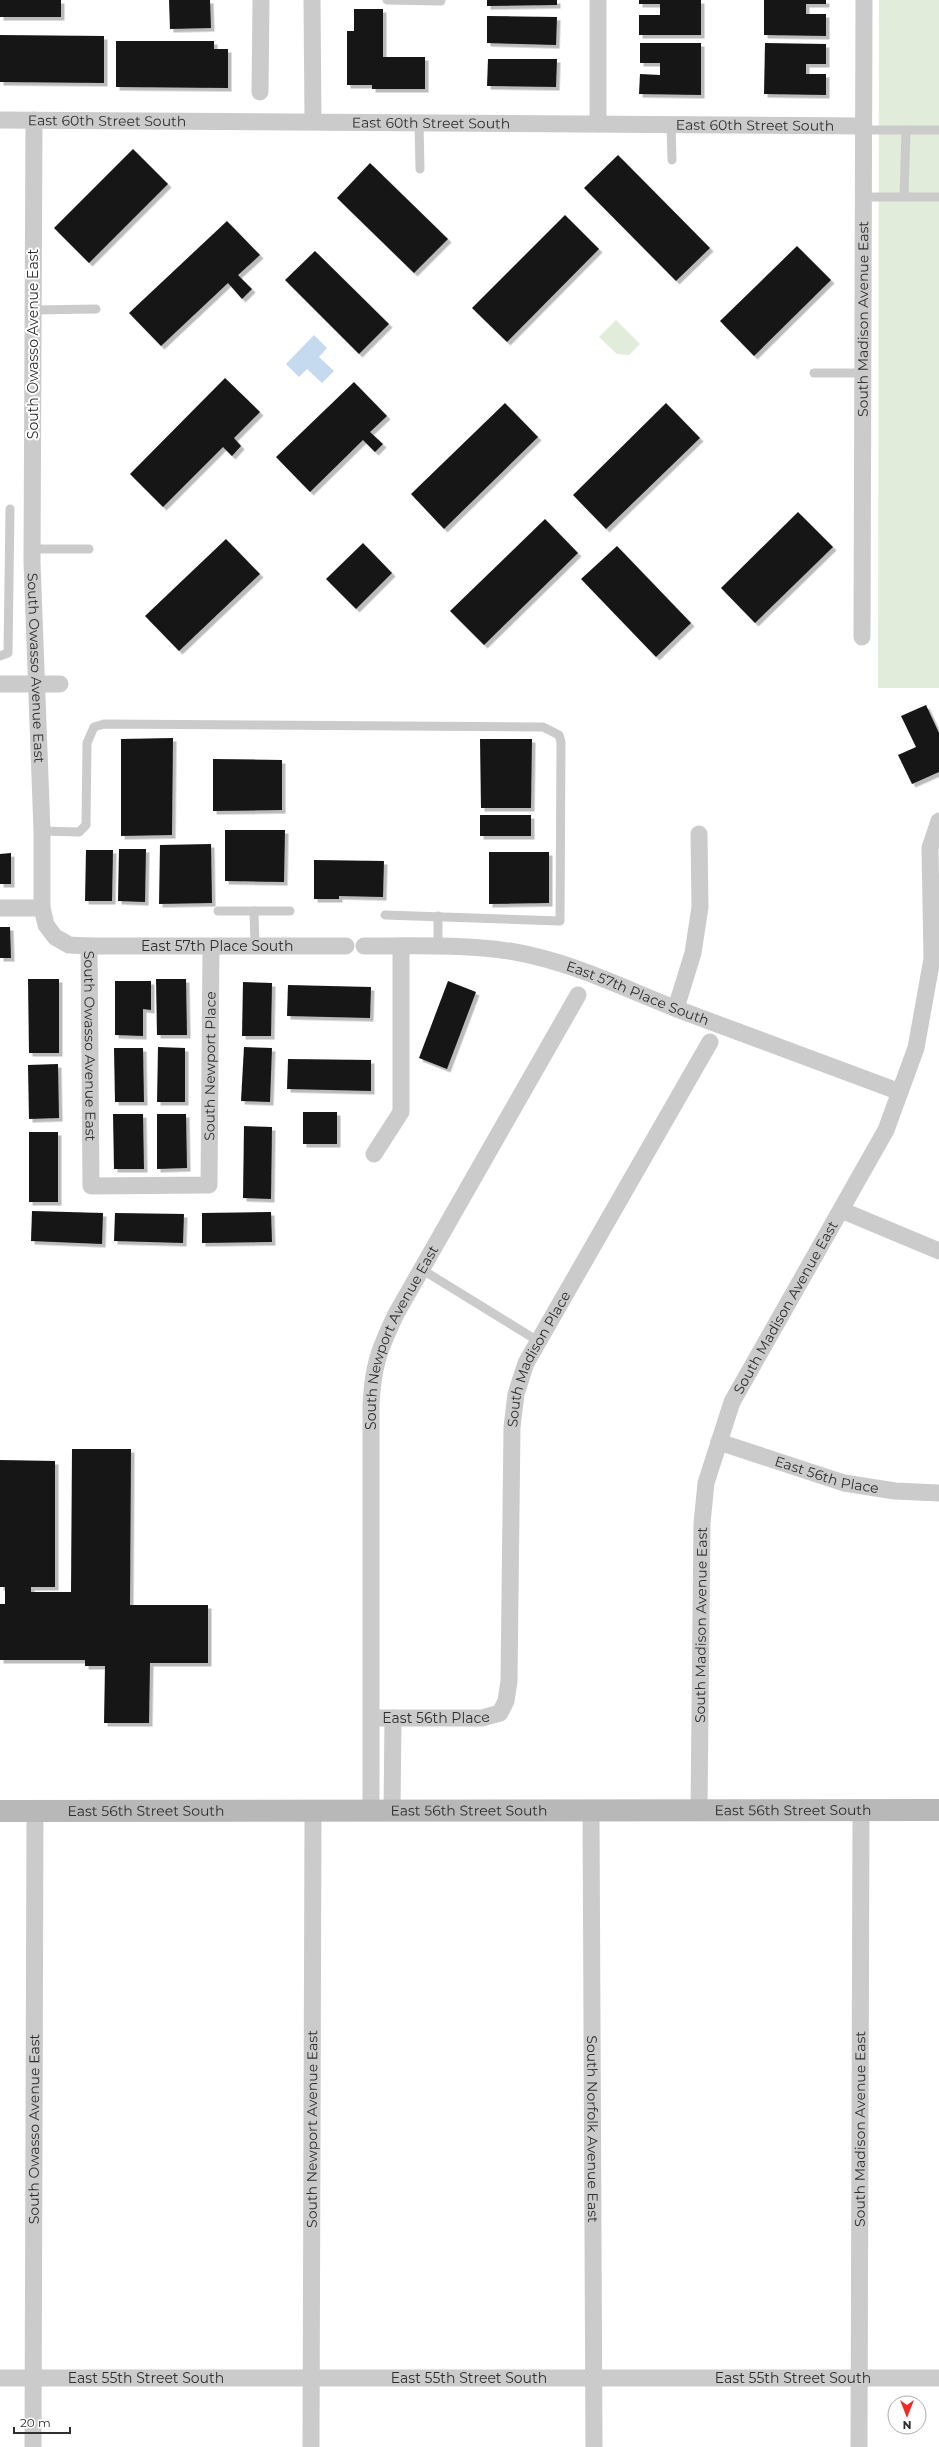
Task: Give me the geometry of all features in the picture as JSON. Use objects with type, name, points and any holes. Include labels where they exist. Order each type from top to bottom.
[{"type":"street","points":[[260,92],[261,0]]},
{"type":"street","points":[[312,0],[313,121]]},
{"type":"street","points":[[598,0],[598,124]]},
{"type":"street","name":"South Madison Avenue East","points":[[862,637],[864,0]]},
{"type":"street","name":"East 60th Street South","points":[[0,120],[671,124],[863,128]]},
{"type":"street","name":"South Owasso Avenue East","points":[[34,120],[32,549],[42,831],[42,908],[46,926],[55,937],[69,945],[89,946],[91,1186],[209,1185]]},
{"type":"street","points":[[0,684],[60,684]]},
{"type":"street","name":"South Madison Avenue East","points":[[699,1810],[702,1523],[706,1483],[732,1402],[886,1130],[932,1004],[933,938],[930,848],[939,821]]},
{"type":"street","points":[[676,1008],[693,953],[700,907],[700,834]]},
{"type":"street","points":[[0,908],[42,908]]},
{"type":"street","name":"East 57th Place South","points":[[89,946],[346,946]]},
{"type":"street","name":"East 57th Place South","points":[[364,946],[438,946],[490,949],[547,959],[586,970],[676,1008],[900,1092]]},
{"type":"street","points":[[374,1154],[401,1112],[401,946]]},
{"type":"street","name":"South Newport Place","points":[[209,1185],[211,947]]},
{"type":"street","name":"South Newport Avenue East","points":[[382,1811],[372,1718],[371,1405],[373,1371],[387,1333],[421,1269],[578,995]]},
{"type":"street","name":"South Madison Place","points":[[500,1713],[506,1701],[509,1681],[512,1427],[516,1394],[526,1363],[538,1341],[710,1042]]},
{"type":"street","points":[[841,1210],[939,1251]]},
{"type":"street","name":"East 56th Place","points":[[719,1442],[844,1483],[895,1491],[939,1493]]},
{"type":"street","name":"East 56th Place","points":[[372,1718],[482,1718],[500,1713]]},
{"type":"street","points":[[382,1811],[393,1718]]},
{"type":"street","name":"South Madison Avenue East","points":[[859,2447],[861,1810]]},
{"type":"street","name":"East 56th Street South","points":[[0,1811],[939,1810]]},
{"type":"street","name":"South Owasso Avenue East","points":[[33,2447],[35,1811]]},
{"type":"street","name":"South Newport Avenue East","points":[[311,2447],[314,1811]]},
{"type":"street","name":"South Norfolk Avenue East","points":[[591,1811],[594,2447]]},
{"type":"street","name":"East 55th Street South","points":[[0,2378],[939,2378]]},
{"type":"lane","points":[[387,0],[441,1]]},
{"type":"lane","points":[[419,122],[420,169]]},
{"type":"lane","points":[[671,124],[672,160]]},
{"type":"lane","points":[[863,128],[939,130]]},
{"type":"lane","points":[[904,197],[906,130]]},
{"type":"lane","points":[[863,197],[939,197]]},
{"type":"lane","points":[[33,310],[96,309]]},
{"type":"lane","points":[[814,373],[863,373]]},
{"type":"lane","points":[[0,656],[8,653],[5,563],[10,509]]},
{"type":"lane","points":[[32,549],[89,549]]},
{"type":"lane","points":[[42,831],[79,832],[86,825],[87,743],[94,727],[104,724],[543,727],[553,730],[559,735],[561,742],[560,921],[385,915]]},
{"type":"lane","points":[[218,911],[290,911]]},
{"type":"lane","points":[[254,911],[255,946]]},
{"type":"lane","points":[[438,916],[438,946]]},
{"type":"lane","points":[[421,1269],[538,1341]]},
{"type":"green space","points":[[879,0],[939,0],[939,688],[878,688]]},
{"type":"green space","points":[[616,320],[640,344],[629,355],[617,354],[599,337]]},
{"type":"water","points":[[314,335],[327,348],[319,357],[334,371],[322,383],[307,369],[299,377],[286,364]]},
{"type":"building","points":[[0,0],[61,0],[61,17],[0,17]]},
{"type":"building","points":[[169,0],[210,0],[211,28],[170,29]]},
{"type":"building","points":[[487,0],[557,0],[557,5],[487,6]]},
{"type":"building","points":[[639,0],[701,0],[701,35],[639,35],[639,15],[660,15],[660,4],[639,4]]},
{"type":"building","points":[[764,0],[826,0],[826,4],[806,4],[806,14],[826,14],[826,36],[764,35]]},
{"type":"building","points":[[354,9],[383,9],[383,57],[425,57],[425,89],[372,89],[372,85],[347,85],[347,31],[354,31]]},
{"type":"building","points":[[487,16],[557,17],[556,45],[487,43]]},
{"type":"building","points":[[0,35],[104,36],[104,83],[0,82]]},
{"type":"building","points":[[116,41],[214,41],[214,49],[228,49],[228,88],[116,87]]},
{"type":"building","points":[[640,43],[701,43],[701,95],[639,94],[640,74],[660,75],[660,63],[640,63]]},
{"type":"building","points":[[765,43],[826,44],[826,64],[806,64],[806,74],[826,74],[826,95],[764,94]]},
{"type":"building","points":[[488,59],[557,59],[556,87],[487,86]]},
{"type":"building","points":[[133,149],[168,184],[89,263],[54,228]]},
{"type":"building","points":[[618,155],[710,248],[676,281],[584,188]]},
{"type":"building","points":[[370,163],[448,239],[414,273],[337,198]]},
{"type":"building","points":[[565,215],[599,249],[507,342],[472,308]]},
{"type":"building","points":[[227,221],[260,255],[238,275],[252,289],[242,299],[228,283],[161,346],[129,313]]},
{"type":"building","points":[[797,246],[831,280],[754,356],[720,321]]},
{"type":"building","points":[[315,251],[389,324],[359,354],[285,280]]},
{"type":"building","points":[[225,378],[260,412],[234,438],[241,446],[232,456],[223,447],[163,507],[130,474]]},
{"type":"building","points":[[354,382],[387,416],[370,432],[383,444],[375,452],[363,440],[310,492],[276,457]]},
{"type":"building","points":[[505,403],[538,437],[444,529],[411,494]]},
{"type":"building","points":[[666,403],[700,438],[606,529],[573,495]]},
{"type":"building","points":[[798,512],[833,547],[755,623],[721,588]]},
{"type":"building","points":[[545,519],[578,553],[484,645],[450,611]]},
{"type":"building","points":[[226,539],[260,574],[179,651],[145,616]]},
{"type":"building","points":[[363,543],[392,573],[356,609],[326,579]]},
{"type":"building","points":[[617,546],[691,623],[656,657],[581,579]]},
{"type":"building","points":[[926,705],[939,733],[939,772],[912,784],[898,755],[916,747],[901,716]]},
{"type":"building","points":[[173,738],[172,835],[121,836],[121,739]]},
{"type":"building","points":[[480,739],[532,739],[531,808],[481,808]]},
{"type":"building","points":[[213,759],[282,760],[282,810],[213,811]]},
{"type":"building","points":[[480,815],[531,815],[531,836],[480,836]]},
{"type":"building","points":[[225,830],[285,830],[284,882],[225,881]]},
{"type":"building","points":[[211,844],[212,903],[159,904],[160,845]]},
{"type":"building","points":[[119,849],[146,849],[145,902],[118,901]]},
{"type":"building","points":[[86,850],[113,850],[112,901],[85,901]]},
{"type":"building","points":[[489,852],[549,852],[549,903],[489,904]]},
{"type":"building","points":[[11,853],[11,884],[0,884],[0,854]]},
{"type":"building","points":[[314,860],[384,861],[383,897],[339,896],[339,899],[314,899]]},
{"type":"building","points":[[0,927],[10,927],[11,958],[0,958]]},
{"type":"building","points":[[28,979],[59,979],[59,1053],[29,1053]]},
{"type":"building","points":[[156,979],[186,979],[187,1035],[157,1035]]},
{"type":"building","points":[[115,981],[151,981],[151,1010],[143,1009],[143,1036],[115,1035]]},
{"type":"building","points":[[448,981],[476,992],[447,1069],[419,1058]]},
{"type":"building","points":[[243,982],[272,983],[271,1036],[242,1036]]},
{"type":"building","points":[[288,985],[371,987],[370,1018],[287,1016]]},
{"type":"building","points":[[158,1047],[185,1048],[185,1102],[157,1102]]},
{"type":"building","points":[[244,1047],[272,1048],[270,1102],[241,1101]]},
{"type":"building","points":[[114,1048],[143,1048],[144,1102],[115,1102]]},
{"type":"building","points":[[288,1059],[371,1060],[371,1091],[287,1089]]},
{"type":"building","points":[[58,1064],[59,1118],[29,1119],[28,1065]]},
{"type":"building","points":[[303,1112],[337,1112],[337,1144],[303,1144]]},
{"type":"building","points":[[113,1114],[143,1114],[144,1169],[114,1169]]},
{"type":"building","points":[[157,1114],[186,1114],[187,1168],[157,1169]]},
{"type":"building","points":[[244,1126],[272,1127],[271,1199],[243,1198]]},
{"type":"building","points":[[29,1132],[58,1132],[58,1202],[29,1202]]},
{"type":"building","points":[[32,1211],[103,1213],[102,1244],[31,1241]]},
{"type":"building","points":[[271,1212],[272,1242],[202,1243],[202,1213]]},
{"type":"building","points":[[115,1213],[184,1214],[183,1243],[114,1241]]},
{"type":"building","points":[[72,1449],[131,1449],[130,1605],[208,1605],[208,1663],[150,1663],[149,1723],[104,1723],[105,1666],[85,1666],[85,1660],[0,1660],[0,1604],[5,1604],[5,1587],[0,1587],[0,1460],[55,1461],[55,1587],[31,1587],[31,1592],[71,1592]]}]
